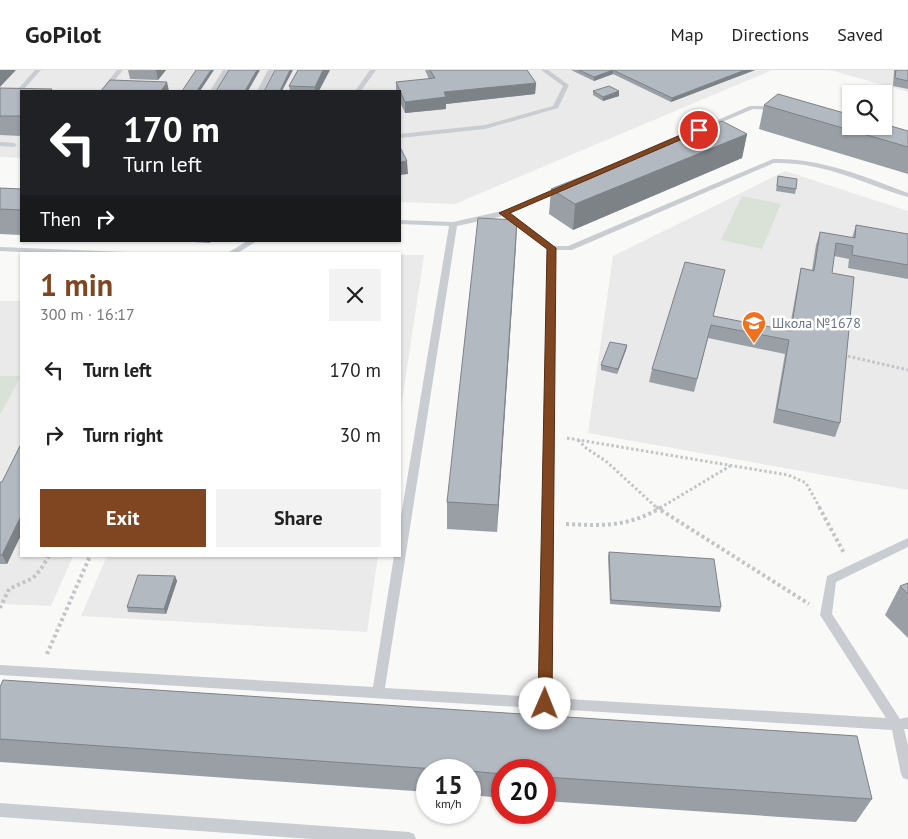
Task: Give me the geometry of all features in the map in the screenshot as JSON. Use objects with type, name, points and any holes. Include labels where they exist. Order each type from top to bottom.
[{"type":"lane","points":[[20,90],[38,70]]},
{"type":"lane","points":[[104,90],[120,70]]},
{"type":"lane","points":[[214,90],[226,70]]},
{"type":"lane","points":[[261,90],[271,70]]},
{"type":"lane","points":[[359,90],[373,70]]},
{"type":"lane","points":[[401,136],[485,127],[556,107],[566,85],[544,70]]},
{"type":"lane","points":[[20,90],[12,99],[20,99]]},
{"type":"lane","points":[[646,152],[752,107],[765,106],[790,111]]},
{"type":"lane","points":[[0,144],[14,145]]},
{"type":"lane","points":[[504,213],[552,248],[569,248],[773,161],[792,159],[818,164],[908,195]]},
{"type":"lane","points":[[401,222],[453,224],[504,213],[566,186]]},
{"type":"lane","points":[[401,550],[453,224]]},
{"type":"lane","points":[[234,252],[251,242]]},
{"type":"lane","points":[[545,704],[552,248]]},
{"type":"lane","points":[[0,249],[76,252]]},
{"type":"lane","points":[[908,542],[831,579],[826,614],[902,724],[908,774]]},
{"type":"lane","points":[[378,693],[400,557]]},
{"type":"lane","points":[[0,670],[902,724]]},
{"type":"lane","points":[[0,810],[409,839]]},
{"type":"path","points":[[843,355],[908,370]]},
{"type":"path","points":[[550,434],[788,475],[806,483],[853,568]]},
{"type":"path","points":[[577,440],[607,462],[658,508],[826,614]]},
{"type":"path","points":[[548,523],[607,526],[630,522],[731,466]]},
{"type":"path","points":[[0,608],[8,589],[31,581],[43,569],[49,557]]},
{"type":"path","points":[[39,673],[90,557]]},
{"type":"shaded area","points":[[0,70],[772,70],[455,204],[401,202],[401,90],[20,90],[20,158],[0,157]]},
{"type":"shaded area","points":[[830,70],[908,70],[908,92],[892,87],[892,85],[883,85]]},
{"type":"shaded area","name":"Школа №1678","points":[[785,171],[908,211],[908,490],[588,433],[613,256]]},
{"type":"shaded area","points":[[742,196],[781,204],[762,249],[721,240]]},
{"type":"shaded area","points":[[401,255],[424,255],[401,408]]},
{"type":"shaded area","points":[[0,301],[20,301],[20,557],[73,557],[51,606],[0,604]]},
{"type":"shaded area","points":[[0,376],[20,376],[20,378],[0,415]]},
{"type":"shaded area","points":[[107,557],[378,557],[367,632],[81,616]]},
{"type":"building","points":[[196,70],[211,70],[198,90],[183,90]]},
{"type":"building","points":[[229,70],[257,70],[246,90],[217,90]]},
{"type":"building","points":[[275,70],[290,70],[280,90],[265,90]]},
{"type":"building","points":[[298,70],[323,70],[315,87],[289,86]]},
{"type":"building","points":[[430,70],[527,70],[536,83],[444,92],[446,97],[405,102],[396,82],[435,78]]},
{"type":"building","points":[[579,70],[613,70],[594,77]]},
{"type":"building","points":[[613,70],[745,70],[672,98]]},
{"type":"building","points":[[896,70],[908,70],[908,81],[895,78]]},
{"type":"building","points":[[110,80],[167,82],[162,90],[102,90]]},
{"type":"building","points":[[609,86],[619,91],[603,97],[593,91]]},
{"type":"building","points":[[0,88],[52,89],[20,90],[20,116],[0,116]]},
{"type":"building","points":[[778,94],[842,112],[842,128],[764,105]]},
{"type":"building","points":[[722,121],[747,134],[575,204],[551,189]]},
{"type":"building","points":[[892,126],[908,131],[908,147],[867,135],[892,135]]},
{"type":"building","points":[[401,149],[407,161],[401,162]]},
{"type":"building","points":[[778,176],[797,179],[796,189],[777,186]]},
{"type":"building","points":[[0,188],[20,189],[20,210],[0,209]]},
{"type":"building","points":[[478,218],[517,220],[498,505],[447,502]]},
{"type":"building","points":[[856,225],[908,234],[908,265],[852,255],[853,246],[836,243],[832,273],[854,277],[840,423],[777,409],[789,340],[711,325],[697,379],[652,369],[685,262],[725,270],[713,316],[791,331],[801,268],[814,271],[820,232],[855,238]]},
{"type":"building","points":[[610,342],[627,345],[618,369],[601,365]]},
{"type":"building","points":[[20,446],[20,518],[2,555],[0,555],[0,482],[2,482]]},
{"type":"building","points":[[609,552],[714,559],[721,607],[611,600]]},
{"type":"building","points":[[138,575],[175,576],[164,609],[127,607]]},
{"type":"building","points":[[908,583],[908,594],[900,586]]},
{"type":"building","points":[[3,680],[857,736],[872,799],[556,778],[556,759],[491,759],[491,773],[481,772],[481,759],[416,759],[416,768],[0,739],[0,687]]},
{"type":"place","name":"Школа №1678","points":[[754,344]]},
{"type":"route","points":[[545,704],[552,248],[504,213],[699,130]]}]
